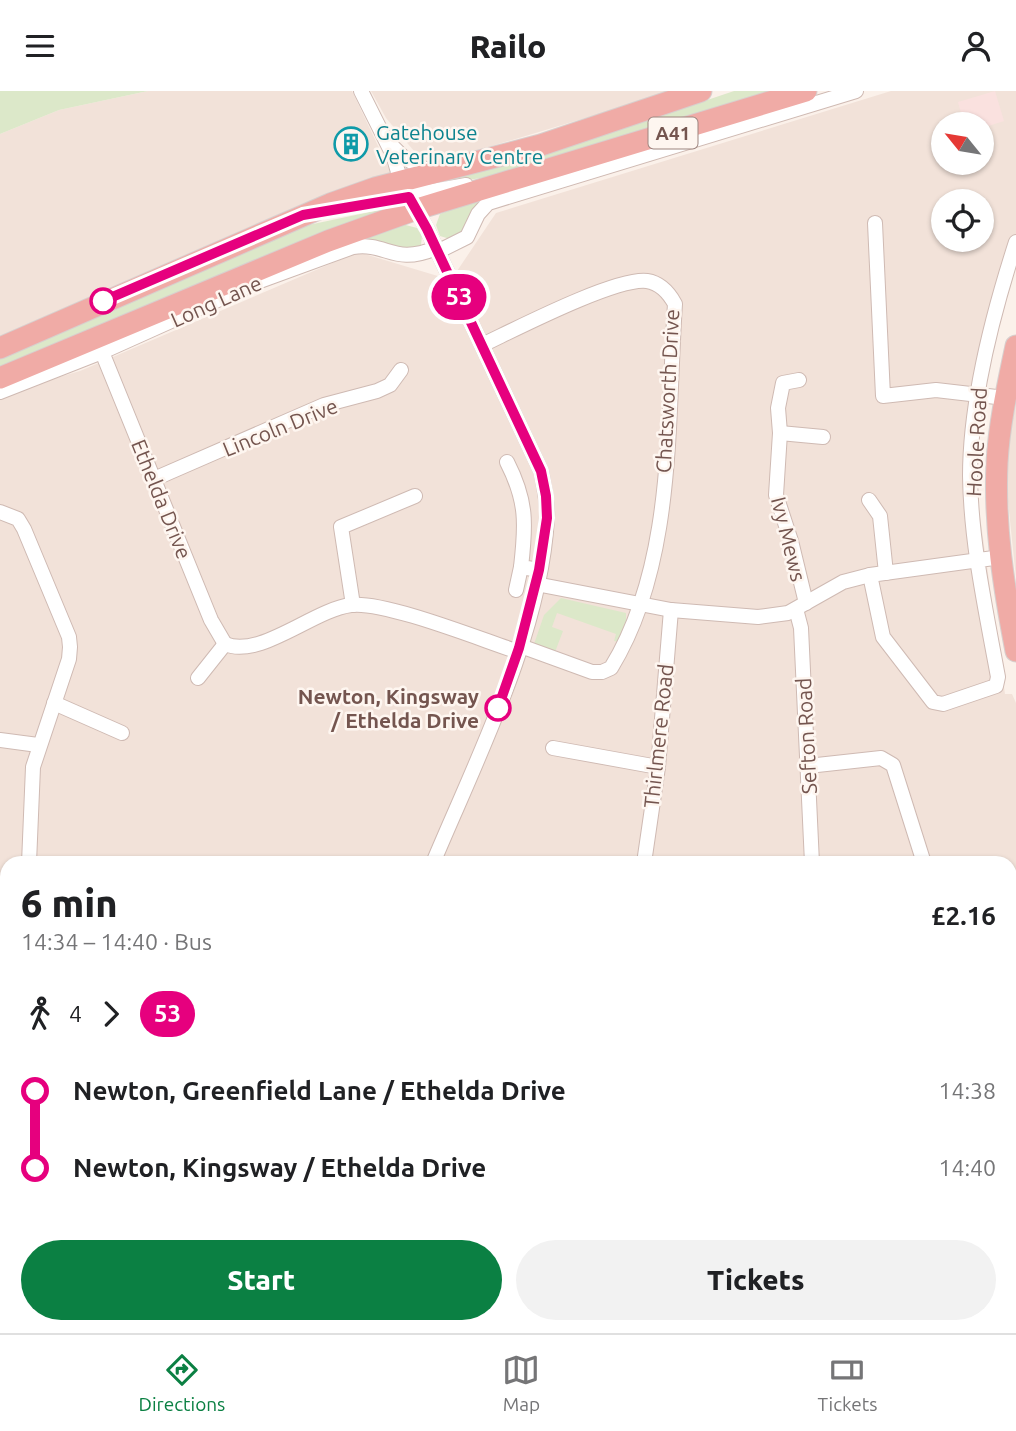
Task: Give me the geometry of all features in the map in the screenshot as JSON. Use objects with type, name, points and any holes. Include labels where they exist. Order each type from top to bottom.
[{"type":"highway","name":"A41","points":[[409,196],[435,174],[541,145],[701,91]]},
{"type":"highway","name":"A41","points":[[0,348],[303,215],[540,173],[806,91]]},
{"type":"highway","name":"Long Lane","points":[[0,378],[328,240],[409,196]]},
{"type":"highway","name":"Hoole Road","points":[[1016,346],[1005,398],[997,462],[1000,557],[1016,651]]},
{"type":"street","points":[[361,91],[386,138],[409,196],[541,471],[547,518],[538,577],[519,648],[500,704],[436,856]]},
{"type":"street","name":"Long Lane","points":[[0,392],[102,352],[260,281],[354,247],[363,246],[405,257],[437,250],[467,237],[478,214],[488,203],[856,91]]},
{"type":"street","points":[[386,138],[402,157],[435,174]]},
{"type":"street","points":[[875,223],[882,403],[936,390],[976,392],[1005,398]]},
{"type":"street","name":"Hoole Road","points":[[870,575],[883,637],[933,702],[943,704],[996,686],[998,677],[977,561],[970,475],[976,392],[1016,241]]},
{"type":"street","name":"Chatsworth Drive","points":[[482,345],[580,299],[634,282],[657,284],[669,294],[675,304],[660,527],[638,605],[614,662],[602,672],[519,648]]},
{"type":"street","name":"Ethelda Drive","points":[[102,352],[211,620],[225,644]]},
{"type":"street","name":"Lincoln Drive","points":[[154,479],[324,405],[377,391],[396,380],[401,370]]},
{"type":"street","name":"Ivy Mews","points":[[799,380],[783,383],[778,408],[780,433],[776,495],[791,541],[801,606]]},
{"type":"street","points":[[780,433],[823,437]]},
{"type":"street","points":[[513,468],[527,522],[522,567],[516,590]]},
{"type":"street","points":[[353,605],[341,527],[415,496]]},
{"type":"street","points":[[869,500],[880,516],[886,573]]},
{"type":"street","points":[[0,512],[18,519],[24,529],[69,636],[69,659],[38,745],[33,767],[29,856]]},
{"type":"street","points":[[522,567],[538,577],[638,605],[758,617],[779,616],[844,582],[870,575],[1000,557]]},
{"type":"street","points":[[198,678],[225,644],[236,649],[251,647],[327,610],[353,605],[373,606],[513,650],[519,648]]},
{"type":"street","name":"Sefton Road","points":[[801,606],[812,856]]},
{"type":"street","name":"Thirlmere Road","points":[[645,856],[658,767],[671,610]]},
{"type":"street","points":[[54,703],[122,733]]},
{"type":"street","points":[[0,740],[38,745]]},
{"type":"street","points":[[553,748],[658,767]]},
{"type":"street","points":[[808,766],[881,758],[893,765],[922,856]]},
{"type":"shaded area","points":[[148,91],[352,91],[391,173],[304,203],[0,336],[0,134],[59,110]]},
{"type":"shaded area","points":[[371,91],[672,92],[442,161],[414,151],[386,118]]},
{"type":"shaded area","points":[[891,91],[1016,91],[1016,266],[984,382],[984,404],[974,474],[1005,694],[1012,694],[1016,703],[1016,856],[0,856],[0,394],[80,371],[358,252],[451,280],[496,213]]},
{"type":"shaded area","points":[[995,91],[1004,121],[994,124],[994,112],[961,112],[958,102]]},
{"type":"shaded area","points":[[1016,404],[1016,578],[1004,463]]},
{"type":"green space","points":[[0,91],[148,91],[59,110],[0,134]]},
{"type":"green space","points":[[734,91],[791,91],[514,172],[452,183],[451,179],[544,155]]},
{"type":"green space","points":[[482,198],[462,236],[450,239],[440,236],[436,225],[440,214]]},
{"type":"green space","points":[[387,210],[0,372],[0,357],[299,227]]},
{"type":"green space","points":[[402,224],[417,228],[422,236],[421,245],[411,251],[354,243]]},
{"type":"green space","points":[[561,598],[626,613],[626,625],[619,642],[614,641],[616,634],[557,613],[552,627],[563,631],[555,652],[533,647],[544,615]]},
{"type":"bus line","name":"53","points":[[103,301],[303,215],[409,197],[427,229],[541,471],[546,496],[547,518],[539,570],[519,648],[498,708]]},
{"type":"place","name":"Gatehouse Veterinary Centre","points":[[351,144]]},
{"type":"place","name":"Newton, Kingsway / Ethelda Drive","points":[[498,708]]}]
